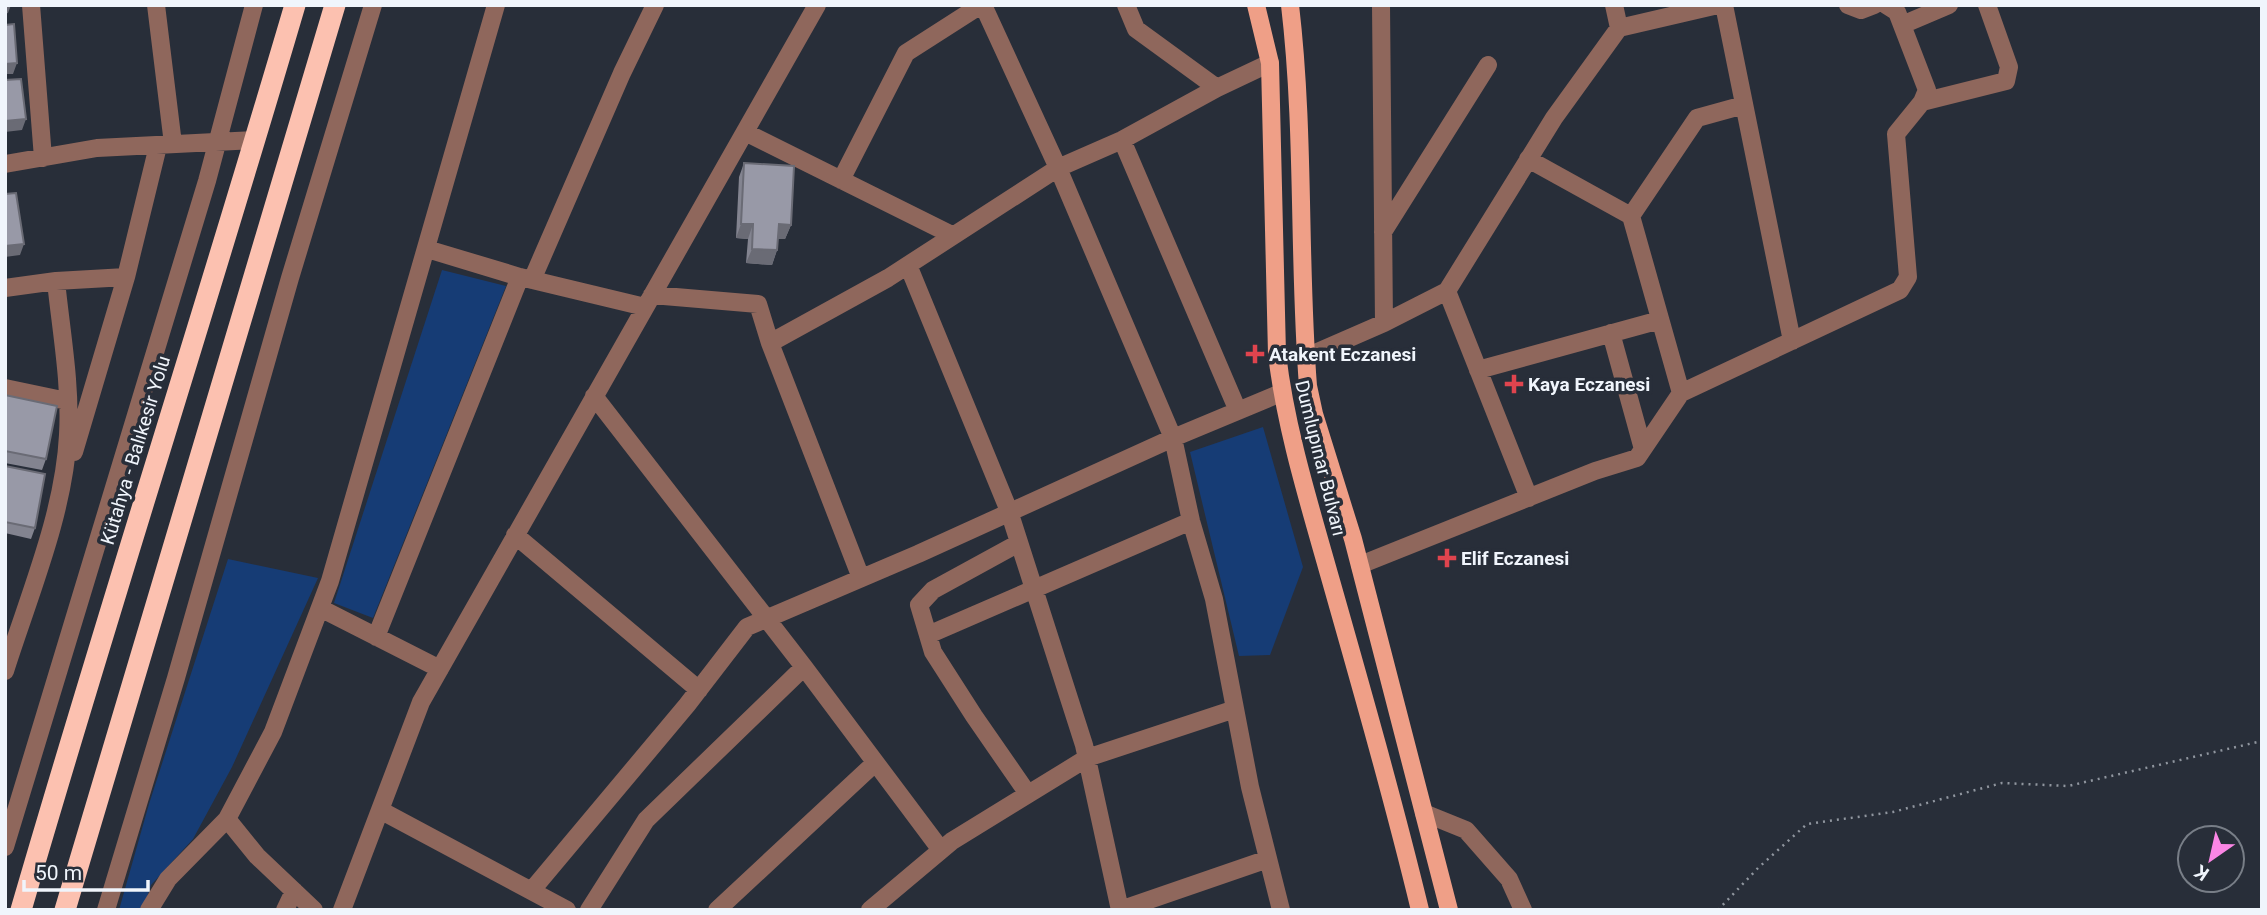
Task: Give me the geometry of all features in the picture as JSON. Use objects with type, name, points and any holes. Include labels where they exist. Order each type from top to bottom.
[{"type":"highway","name":"Kütahya - Balıkesir Yolu","points":[[21,910],[97,649],[295,5]]},
{"type":"highway","points":[[65,910],[335,5]]},
{"type":"main road","name":"Dumlupınar Bulvarı","points":[[1256,5],[1270,64],[1277,354],[1282,393],[1303,481],[1376,739],[1420,910]]},
{"type":"main road","name":"Dumlupınar Bulvarı","points":[[1290,5],[1300,138],[1306,357],[1314,414],[1360,565],[1449,910]]},
{"type":"street","points":[[31,5],[43,158]]},
{"type":"street","points":[[5,671],[60,499],[165,145],[156,5]]},
{"type":"street","points":[[5,847],[207,181],[254,5]]},
{"type":"street","points":[[106,910],[176,678],[290,278],[373,5]]},
{"type":"street","points":[[149,910],[168,878],[227,819],[273,732],[330,581],[496,5]]},
{"type":"street","points":[[376,637],[526,278],[655,5]]},
{"type":"street","points":[[841,180],[906,53],[982,5],[1058,168],[1173,438],[1191,520],[1214,599],[1250,787],[1281,910]]},
{"type":"street","points":[[1126,5],[1136,29],[1217,88]]},
{"type":"street","points":[[1381,5],[1384,323]]},
{"type":"street","points":[[1614,5],[1619,28]]},
{"type":"street","points":[[1306,357],[1384,323],[1447,291],[1554,118],[1619,28],[1718,5]]},
{"type":"street","points":[[1724,5],[1792,341]]},
{"type":"street","points":[[1848,5],[1861,10],[1874,5]]},
{"type":"street","points":[[1360,565],[1595,471],[1637,458],[1681,393],[1900,289],[1908,277],[1896,134],[1922,102],[1927,90],[1897,12],[1886,5]]},
{"type":"street","points":[[1902,25],[1949,5]]},
{"type":"street","points":[[1922,102],[2006,81],[2009,67],[1987,5]]},
{"type":"street","points":[[342,910],[421,702],[745,132],[811,7]]},
{"type":"street","points":[[770,343],[888,278],[1058,168],[1122,140],[1217,88],[1270,64]]},
{"type":"street","points":[[1383,232],[1488,65]]},
{"type":"street","points":[[1631,216],[1697,118],[1744,105]]},
{"type":"street","points":[[745,132],[952,235]]},
{"type":"street","points":[[5,164],[97,148],[255,140]]},
{"type":"street","points":[[1122,140],[1238,411]]},
{"type":"street","points":[[196,143],[207,181]]},
{"type":"street","points":[[1528,159],[1631,216],[1681,393]]},
{"type":"street","points":[[427,249],[526,278],[649,301],[758,304],[770,343],[861,578]]},
{"type":"street","points":[[908,265],[1009,511],[1087,758],[1120,910],[1268,859]]},
{"type":"street","points":[[5,288],[125,276]]},
{"type":"street","points":[[56,281],[68,435],[60,499]]},
{"type":"street","points":[[1447,291],[1529,498]]},
{"type":"street","points":[[1478,370],[1660,320]]},
{"type":"street","points":[[1611,333],[1643,449]]},
{"type":"street","points":[[5,388],[67,401]]},
{"type":"street","points":[[532,890],[699,690],[747,627],[1173,438],[1282,393]]},
{"type":"street","points":[[594,396],[804,667],[941,850]]},
{"type":"street","points":[[928,635],[1191,520]]},
{"type":"street","points":[[515,535],[699,690]]},
{"type":"street","points":[[1019,543],[933,590],[919,605],[933,652],[1028,794]]},
{"type":"street","points":[[320,608],[440,669]]},
{"type":"street","points":[[589,910],[646,820],[804,667]]},
{"type":"street","points":[[870,910],[952,841],[1087,758],[1235,709]]},
{"type":"street","points":[[717,910],[875,763]]},
{"type":"street","points":[[380,810],[567,910]]},
{"type":"street","points":[[1424,813],[1466,830],[1509,879],[1524,910]]},
{"type":"street","points":[[227,819],[257,856],[314,910]]},
{"type":"street","points":[[285,910],[294,891]]},
{"type":"path","points":[[1718,910],[1758,868],[1807,824],[1893,812],[2002,783],[2068,786],[2262,741]]},
{"type":"shaded area","points":[[442,270],[506,286],[373,618],[334,603]]},
{"type":"shaded area","points":[[1263,427],[1303,567],[1270,655],[1239,656],[1190,452]]},
{"type":"shaded area","points":[[228,559],[318,578],[232,767],[193,839],[151,885],[143,910],[119,910],[149,804]]},
{"type":"building","points":[[14,24],[17,63],[5,64],[5,25]]},
{"type":"building","points":[[21,79],[26,119],[5,121],[5,80]]},
{"type":"building","points":[[744,163],[794,166],[791,225],[779,224],[777,250],[752,249],[753,224],[741,224]]},
{"type":"building","points":[[16,193],[24,244],[5,246],[5,194]]},
{"type":"building","points":[[5,395],[57,406],[46,459],[5,451]]},
{"type":"building","points":[[5,466],[45,474],[35,528],[5,522]]},
{"type":"place","name":"Atakent Eczanesi","points":[[1255,354]]},
{"type":"place","name":"Kaya Eczanesi","points":[[1514,384]]},
{"type":"place","name":"Elif Eczanesi","points":[[1447,558]]}]
